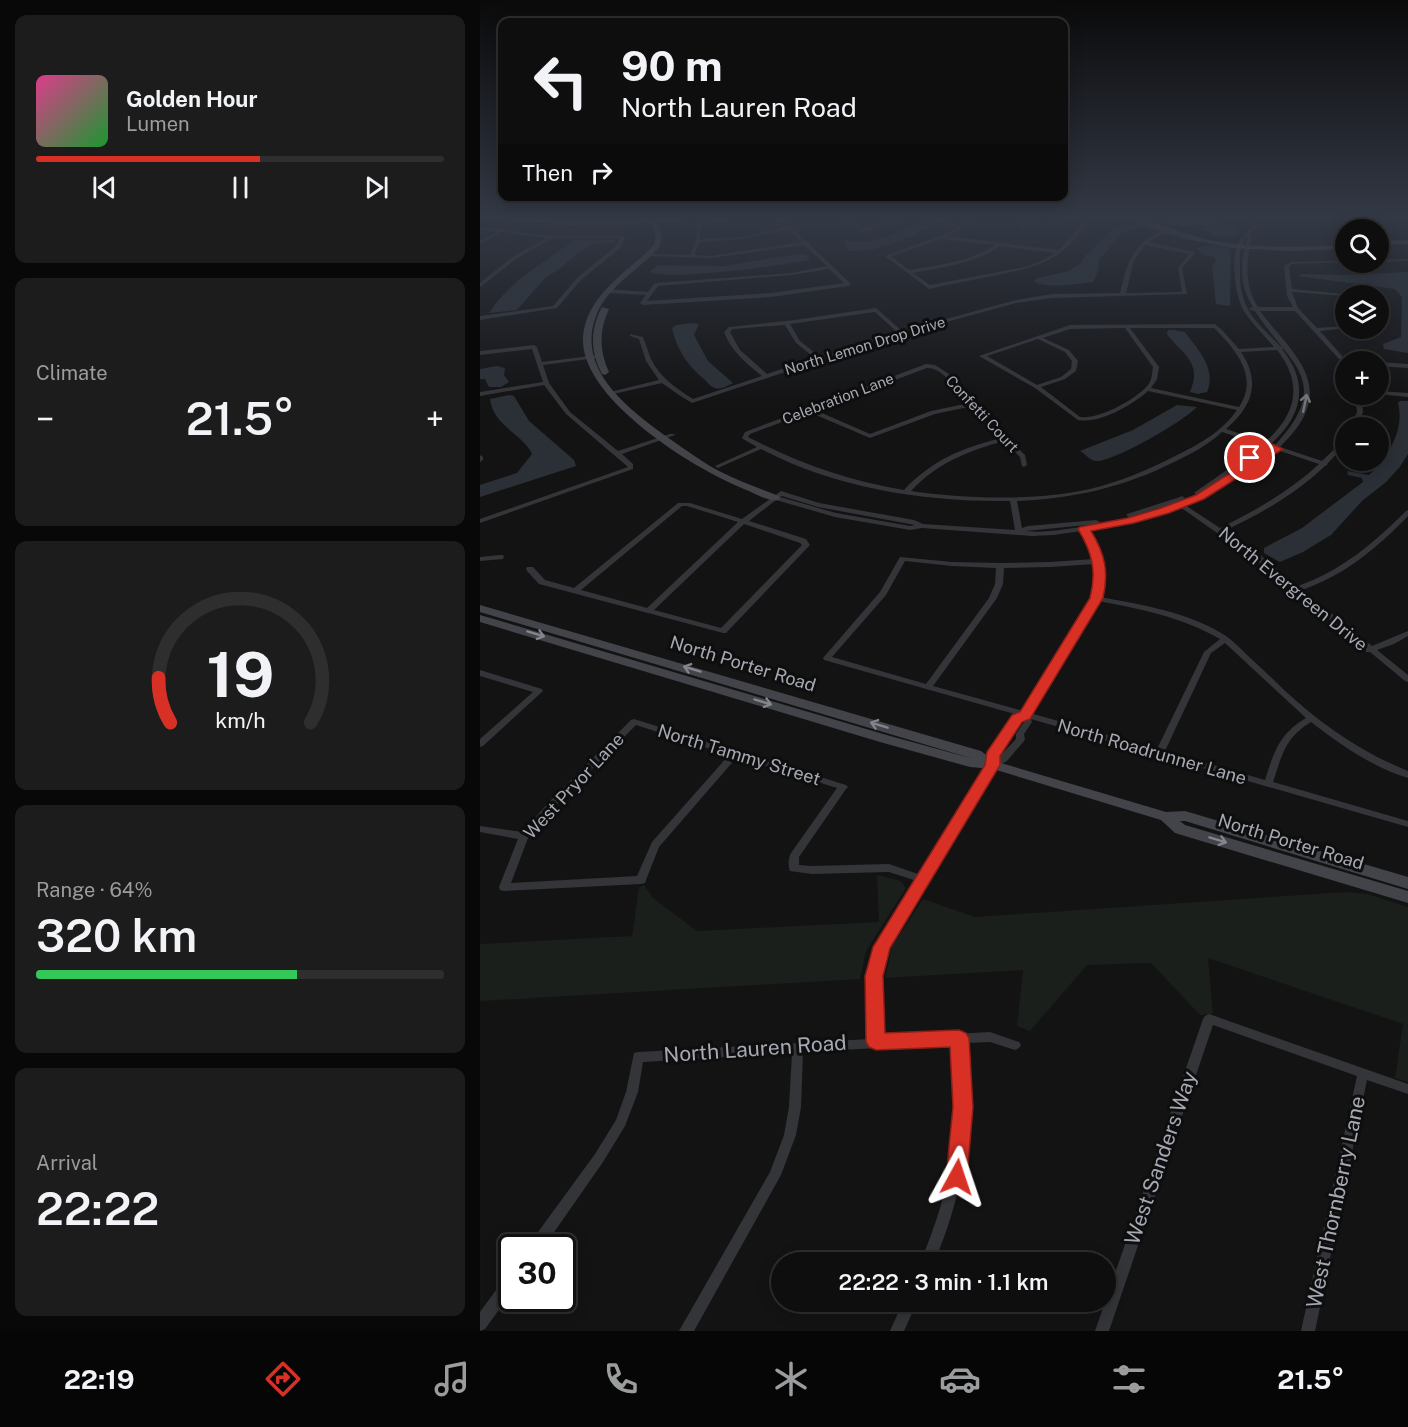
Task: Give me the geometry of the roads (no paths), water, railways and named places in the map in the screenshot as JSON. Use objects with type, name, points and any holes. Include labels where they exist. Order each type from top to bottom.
[{"type":"street","points":[[480,318],[555,307],[580,278]]},
{"type":"street","points":[[628,278],[592,317],[587,333],[586,345],[613,392],[628,411],[718,466],[778,496]]},
{"type":"street","points":[[742,278],[656,285],[643,303],[771,296],[848,284],[842,278]]},
{"type":"street","points":[[918,278],[930,287],[975,278]]},
{"type":"street","points":[[1123,293],[1126,278]]},
{"type":"street","name":"North Lemon Drop Drive","points":[[661,381],[692,401],[901,333],[1035,298],[1123,293],[1185,293],[1182,278]]},
{"type":"street","points":[[1019,532],[1028,528],[1114,519],[1178,503],[1204,489],[1268,446],[1289,422],[1296,392],[1295,376],[1278,348],[1245,309],[1238,278]]},
{"type":"street","points":[[668,436],[714,472],[778,496],[853,518],[910,528],[922,526],[1029,534],[1084,529],[1130,521],[1217,489],[1277,449],[1297,423],[1304,409],[1307,396],[1303,373],[1287,348],[1255,308],[1248,295],[1247,278]]},
{"type":"street","points":[[1288,278],[1289,290],[1296,309],[1338,351]]},
{"type":"street","points":[[1289,290],[1335,294]]},
{"type":"street","points":[[613,292],[650,294]]},
{"type":"street","points":[[1245,309],[1296,309]]},
{"type":"street","points":[[766,376],[747,360],[729,339],[727,332],[731,328],[787,323],[876,310],[901,333]]},
{"type":"street","points":[[787,323],[798,342],[819,358]]},
{"type":"street","points":[[718,466],[761,447],[785,459],[834,476],[907,491],[960,497],[1013,499],[1088,491],[1153,471],[1182,456],[1221,430],[1242,409],[1249,396],[1250,380],[1245,365],[1215,326],[1126,326],[1070,327],[982,356],[1037,387],[1084,421],[1092,420],[1148,389],[1155,378],[1156,367],[1126,326]]},
{"type":"street","points":[[1316,330],[1335,329]]},
{"type":"street","points":[[613,392],[661,381],[648,361],[640,338],[632,335]]},
{"type":"street","points":[[1037,387],[1063,378],[1074,370],[1075,361],[1067,351],[1038,336]]},
{"type":"street","points":[[480,352],[534,347],[546,383],[568,413],[631,465],[631,468],[480,521]]},
{"type":"street","points":[[1236,351],[1287,348]]},
{"type":"street","points":[[540,364],[594,356]]},
{"type":"street","points":[[1389,365],[1408,366]]},
{"type":"street","name":"Celebration Lane","points":[[761,447],[745,438],[747,433],[926,366],[933,366]]},
{"type":"street","name":"Confetti Court","points":[[933,366],[950,377],[969,405],[1023,456],[1024,465]]},
{"type":"street","points":[[480,394],[546,383]]},
{"type":"street","points":[[1148,389],[1242,409]]},
{"type":"street","points":[[1389,394],[1408,395]]},
{"type":"street","points":[[810,410],[870,436],[933,412],[969,405]]},
{"type":"street","points":[[1221,430],[1325,464]]},
{"type":"street","points":[[617,454],[668,436]]},
{"type":"street","points":[[907,491],[920,475],[945,459],[973,447],[1005,439]]},
{"type":"street","points":[[1221,530],[1274,502],[1325,464],[1335,453]]},
{"type":"street","points":[[648,611],[743,522],[778,496]]},
{"type":"street","points":[[1013,499],[1019,532]]},
{"type":"street","name":"North Evergreen Drive","points":[[1178,503],[1221,530],[1408,679]]},
{"type":"street","points":[[530,569],[542,582],[723,631],[806,545],[803,541],[680,504],[576,590]]},
{"type":"street","points":[[1297,589],[1336,574],[1369,552],[1408,513]]},
{"type":"street","points":[[993,765],[992,755],[1017,718],[1025,715],[1096,598],[1101,581],[1099,561],[1095,547],[1084,529]]},
{"type":"street","points":[[480,559],[500,557]]},
{"type":"street","name":"North Roadrunner Lane","points":[[1000,566],[970,566],[903,559],[883,593],[827,658],[1408,824]]},
{"type":"street","points":[[928,687],[993,598],[999,584],[1000,566],[1099,561]]},
{"type":"street","points":[[1096,598],[1181,617],[1209,629],[1225,639],[1331,736],[1360,753],[1408,775]]},
{"type":"street","name":"North Porter Road","points":[[480,608],[976,754],[993,765]]},
{"type":"street","name":"North Porter Road","points":[[480,618],[885,739],[970,763],[993,765],[1166,817],[1185,816],[1408,883]]},
{"type":"street","points":[[1369,650],[1408,633]]},
{"type":"street","points":[[1159,754],[1208,652],[1225,639]]},
{"type":"street","points":[[480,672],[539,691],[480,744]]},
{"type":"street","points":[[876,1042],[874,976],[882,947],[993,765],[1004,759],[1021,739],[1020,734],[1028,722],[1025,715]]},
{"type":"street","points":[[1268,784],[1287,734],[1296,726],[1311,719]]},
{"type":"street","name":"North Tammy Street","points":[[634,722],[843,788],[794,856],[794,868],[812,870],[889,868],[923,879]]},
{"type":"street","name":"West Pryor Lane","points":[[634,722],[524,836],[504,887],[641,880],[656,845],[736,753]]},
{"type":"street","name":"North Porter Road","points":[[1166,817],[1180,829],[1408,897]]},
{"type":"street","points":[[480,829],[524,836]]},
{"type":"street","points":[[1209,1019],[1408,1089]]},
{"type":"street","name":"West Sanders Way","points":[[1102,1331],[1209,1019]]},
{"type":"street","name":"North Lauren Road","points":[[545,1234],[599,1158],[621,1122],[632,1092],[638,1057],[990,1037],[1015,1045]]},
{"type":"street","points":[[932,1252],[957,1177],[963,1107],[959,1038]]},
{"type":"street","points":[[686,1331],[775,1175],[790,1135],[795,1107],[798,1047]]},
{"type":"street","name":"West Thornberry Lane","points":[[1308,1331],[1363,1073]]},
{"type":"street","points":[[480,1324],[498,1299]]},
{"type":"street","points":[[897,1331],[906,1312]]}]
